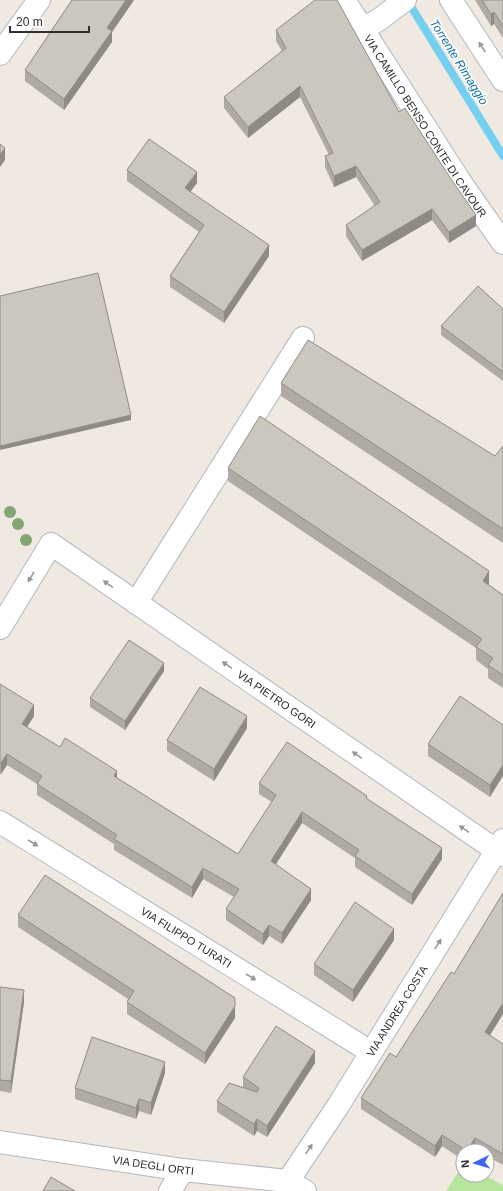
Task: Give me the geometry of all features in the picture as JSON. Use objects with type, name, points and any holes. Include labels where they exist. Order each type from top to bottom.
[{"type":"street","points":[[0,54],[39,0]]},
{"type":"street","name":"VIA CAMILLO BENSO CONTE DI CAVOUR","points":[[344,0],[372,24],[461,183],[503,243]]},
{"type":"street","name":"VIA CAMILLO BENSO CONTE DI CAVOUR","points":[[372,24],[405,0]]},
{"type":"street","points":[[451,0],[503,80]]},
{"type":"street","points":[[136,603],[303,338]]},
{"type":"street","name":"VIA PIETRO GORI","points":[[0,628],[51,544],[501,849]]},
{"type":"street","name":"VIA FILIPPO TURATI","points":[[0,822],[372,1052]]},
{"type":"street","name":"VIA ANDREA COSTA","points":[[296,1186],[338,1106],[501,849]]},
{"type":"street","name":"VIA DEGLI ORTI","points":[[0,1142],[296,1186]]},
{"type":"street","points":[[170,1191],[183,1170]]},
{"type":"green space","points":[[455,1177],[455,1183],[495,1183],[495,1181],[503,1185],[503,1191],[446,1191]]},
{"type":"building","points":[[72,0],[126,0],[107,28],[112,31],[64,99],[25,70]]},
{"type":"building","points":[[315,0],[337,0],[399,112],[405,108],[476,215],[449,232],[432,209],[362,250],[346,225],[380,202],[356,166],[334,176],[325,156],[333,153],[300,86],[248,127],[224,97],[286,48],[276,30]]},
{"type":"building","points":[[482,0],[503,0],[503,26],[494,12],[491,14]]},
{"type":"building","points":[[149,139],[197,172],[185,188],[269,245],[224,312],[170,276],[204,225],[127,170]]},
{"type":"building","points":[[0,144],[5,148],[0,155]]},
{"type":"building","points":[[98,273],[131,415],[0,446],[0,296]]},
{"type":"building","points":[[478,286],[503,309],[503,372],[441,326]]},
{"type":"building","points":[[308,340],[495,456],[503,446],[503,529],[281,383]]},
{"type":"building","points":[[260,416],[489,571],[483,581],[503,595],[503,675],[488,665],[493,658],[476,647],[482,639],[228,468]]},
{"type":"building","points":[[129,640],[164,663],[125,721],[90,698]]},
{"type":"building","points":[[0,684],[34,705],[22,724],[60,747],[65,738],[117,771],[114,776],[238,854],[276,795],[259,783],[287,742],[367,796],[366,798],[442,848],[412,894],[355,856],[359,850],[302,812],[271,861],[311,889],[282,933],[269,925],[263,934],[226,909],[239,889],[203,868],[192,887],[114,839],[117,835],[37,784],[42,776],[7,754],[0,763]]},
{"type":"building","points":[[200,687],[247,716],[214,769],[167,740]]},
{"type":"building","points":[[460,696],[503,725],[503,765],[490,785],[428,744]]},
{"type":"building","points":[[45,875],[235,998],[235,1006],[205,1053],[127,1002],[134,991],[18,915]]},
{"type":"building","points":[[503,893],[503,1003],[485,1032],[503,1044],[503,1154],[495,1149],[495,1143],[484,1143],[475,1138],[472,1143],[455,1143],[442,1135],[435,1146],[361,1098],[390,1053],[396,1057],[451,972],[454,974]]},
{"type":"building","points":[[355,902],[394,929],[353,990],[314,964]]},
{"type":"building","points":[[0,987],[24,990],[11,1081],[0,1080]]},
{"type":"building","points":[[276,1026],[315,1051],[267,1126],[257,1119],[254,1124],[217,1101],[229,1083],[257,1092],[259,1088],[243,1077]]},
{"type":"building","points":[[92,1037],[165,1062],[151,1103],[139,1099],[136,1108],[75,1088]]},
{"type":"building","points":[[51,1177],[75,1191],[43,1191]]},
{"type":"waterway","name":"Torrente Rimaggio","points":[[407,0],[503,156]]}]
